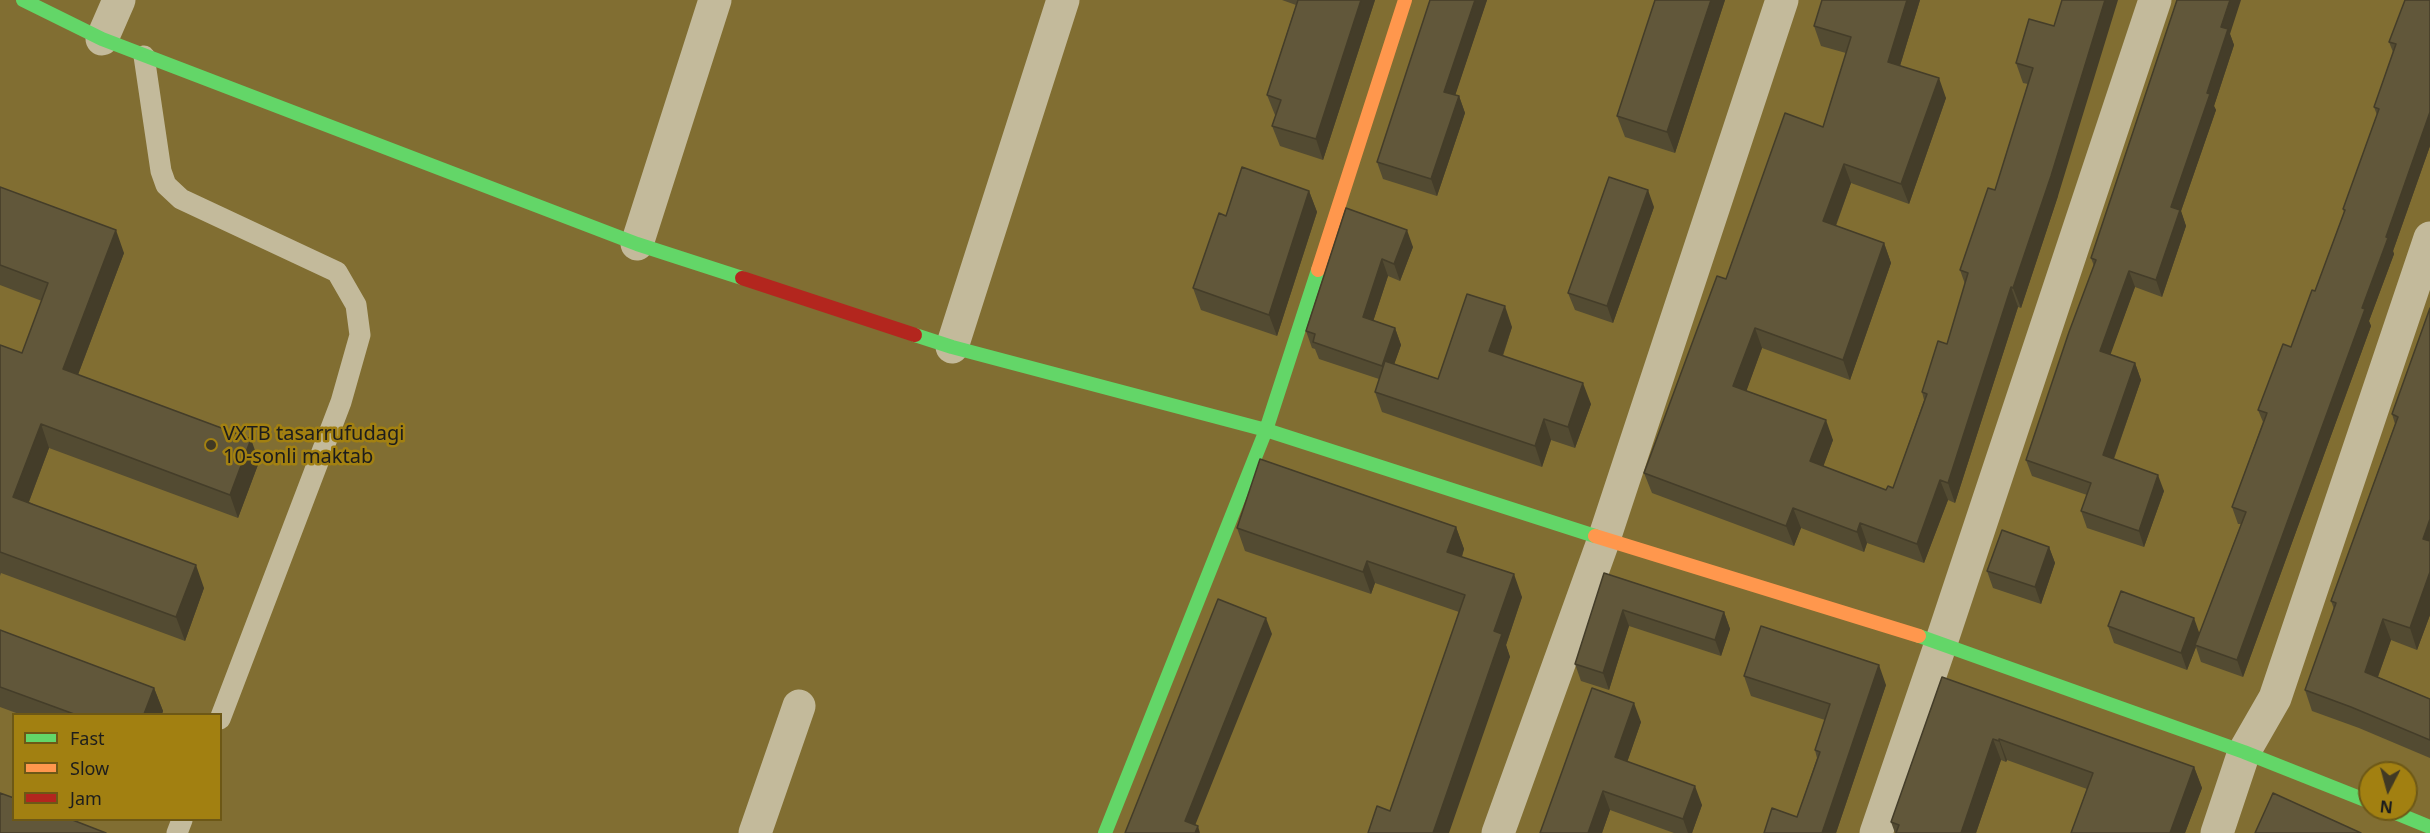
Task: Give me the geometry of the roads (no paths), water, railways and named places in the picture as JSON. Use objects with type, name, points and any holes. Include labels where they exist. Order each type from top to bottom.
[{"type":"street","points":[[23,0],[102,39],[144,56],[637,244],[952,347],[1266,430],[1941,644],[2244,752],[2358,797]]},
{"type":"street","points":[[102,39],[119,0]]},
{"type":"street","points":[[637,244],[715,0]]},
{"type":"street","points":[[952,347],[1063,0]]},
{"type":"street","points":[[1105,833],[1266,430],[1405,0]]},
{"type":"street","points":[[1498,833],[1604,539],[1782,0]]},
{"type":"street","points":[[1876,833],[2155,0]]},
{"type":"street","points":[[2217,833],[2244,752],[2275,698],[2430,238]]},
{"type":"street","points":[[755,833],[799,706]]},
{"type":"lane","points":[[144,56],[161,171],[166,185],[181,199],[337,272],[356,305],[360,335],[341,402],[222,714]]},
{"type":"place","name":"VXTB tasarrufudagi 10-sonli maktab","points":[[211,445]]}]
